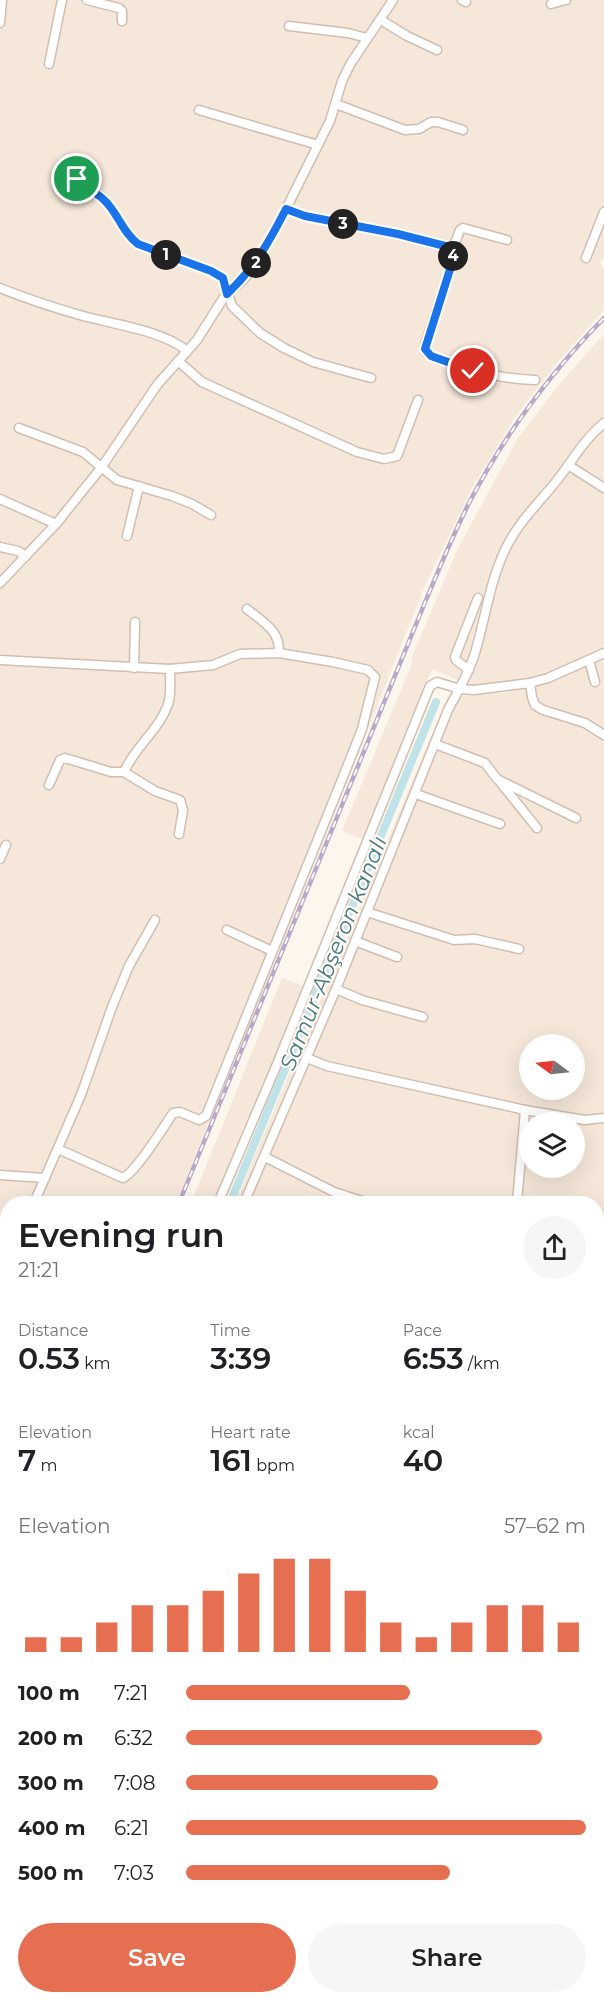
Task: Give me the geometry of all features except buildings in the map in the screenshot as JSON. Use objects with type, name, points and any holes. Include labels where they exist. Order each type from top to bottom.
[{"type":"street","points":[[0,23],[2,0]]},
{"type":"street","points":[[49,64],[62,0]]},
{"type":"street","points":[[87,0],[119,8],[122,11],[122,21]]},
{"type":"street","points":[[0,583],[56,524],[101,468],[146,399],[207,326],[227,294],[243,280],[258,261],[318,145],[336,104],[346,72],[393,0]]},
{"type":"street","points":[[550,4],[566,0]]},
{"type":"street","points":[[381,20],[407,36],[437,50]]},
{"type":"street","points":[[289,26],[348,33],[367,38]]},
{"type":"street","points":[[336,104],[405,130],[419,129],[432,122],[463,130]]},
{"type":"street","points":[[199,110],[318,145]]},
{"type":"street","points":[[79,163],[77,179],[109,205],[128,236],[138,244],[211,271],[223,278],[232,306],[249,324],[284,348],[313,362],[371,378]]},
{"type":"street","points":[[286,209],[305,216],[398,234],[453,248]]},
{"type":"street","points":[[586,258],[604,212]]},
{"type":"street","points":[[507,240],[463,228],[460,230],[453,248],[452,263],[425,345],[426,352],[431,356],[473,371],[509,379],[535,380]]},
{"type":"street","points":[[0,288],[82,316],[164,338],[179,344],[187,351]]},
{"type":"street","points":[[178,361],[202,382],[361,454],[384,459],[397,456],[418,400]]},
{"type":"street","points":[[247,1196],[336,989],[435,744],[469,670],[479,640],[493,579],[506,546],[524,517],[549,490],[591,435],[604,423]]},
{"type":"street","points":[[19,428],[82,452],[117,480],[182,500],[211,514]]},
{"type":"street","points":[[568,465],[604,488]]},
{"type":"street","points":[[127,536],[139,486]]},
{"type":"street","points":[[0,499],[56,524]]},
{"type":"street","points":[[0,547],[18,551],[26,556]]},
{"type":"street","points":[[469,670],[455,657],[478,598]]},
{"type":"street","points":[[248,609],[276,635],[279,642],[279,653]]},
{"type":"street","points":[[134,668],[135,622]]},
{"type":"street","points":[[0,660],[171,669],[213,665],[240,654],[279,653],[368,670],[375,677],[373,692],[358,738],[204,1118],[199,1120],[180,1112],[173,1113],[126,1177],[120,1177],[58,1149]]},
{"type":"street","points":[[221,1196],[430,686],[436,682],[460,689],[482,689],[530,683],[548,678],[604,653]]},
{"type":"street","points":[[589,660],[595,682]]},
{"type":"street","points":[[124,772],[129,760],[166,710],[171,669]]},
{"type":"street","points":[[530,683],[535,705],[543,710],[585,723],[604,735]]},
{"type":"street","points":[[435,744],[485,763],[537,828]]},
{"type":"street","points":[[49,785],[60,760],[64,758],[111,772],[124,772],[155,791],[180,800],[183,810],[179,834]]},
{"type":"street","points":[[497,779],[576,818]]},
{"type":"street","points":[[416,794],[500,824]]},
{"type":"street","points":[[0,859],[6,845]]},
{"type":"street","points":[[367,912],[454,940],[475,939],[519,949]]},
{"type":"street","points":[[37,1196],[58,1149],[125,977],[155,920]]},
{"type":"street","points":[[227,930],[272,951]]},
{"type":"street","points":[[355,942],[397,957]]},
{"type":"street","points":[[336,989],[423,1017]]},
{"type":"street","points":[[306,1058],[327,1065],[525,1110],[585,1120],[604,1118]]},
{"type":"street","points":[[518,1196],[525,1110]]},
{"type":"street","points":[[265,1157],[346,1196]]},
{"type":"street","points":[[0,1175],[45,1178]]},
{"type":"shaded area","points":[[0,0],[604,0],[604,256],[600,263],[604,268],[604,310],[558,362],[515,417],[473,486],[424,588],[179,1196],[0,1196]]},
{"type":"shaded area","points":[[604,334],[604,650],[539,678],[497,684],[472,686],[432,669],[364,840],[342,831],[458,548],[518,438],[561,382]]},
{"type":"shaded area","points":[[604,657],[604,1196],[238,1196],[448,697],[501,693],[540,685]]},
{"type":"shaded area","points":[[282,978],[304,986],[215,1196],[194,1196]]},
{"type":"waterway","name":"Samur-Abşeron kanalı","points":[[233,1196],[436,702]]},
{"type":"railway","points":[[182,1196],[463,515],[513,429],[565,360],[604,318]]},
{"type":"route","points":[[77,179],[109,205],[128,236],[138,244],[211,271],[223,278],[227,294],[243,280],[258,261],[286,209],[296,214],[398,234],[453,248],[452,263],[425,349],[431,356],[473,371]]}]
